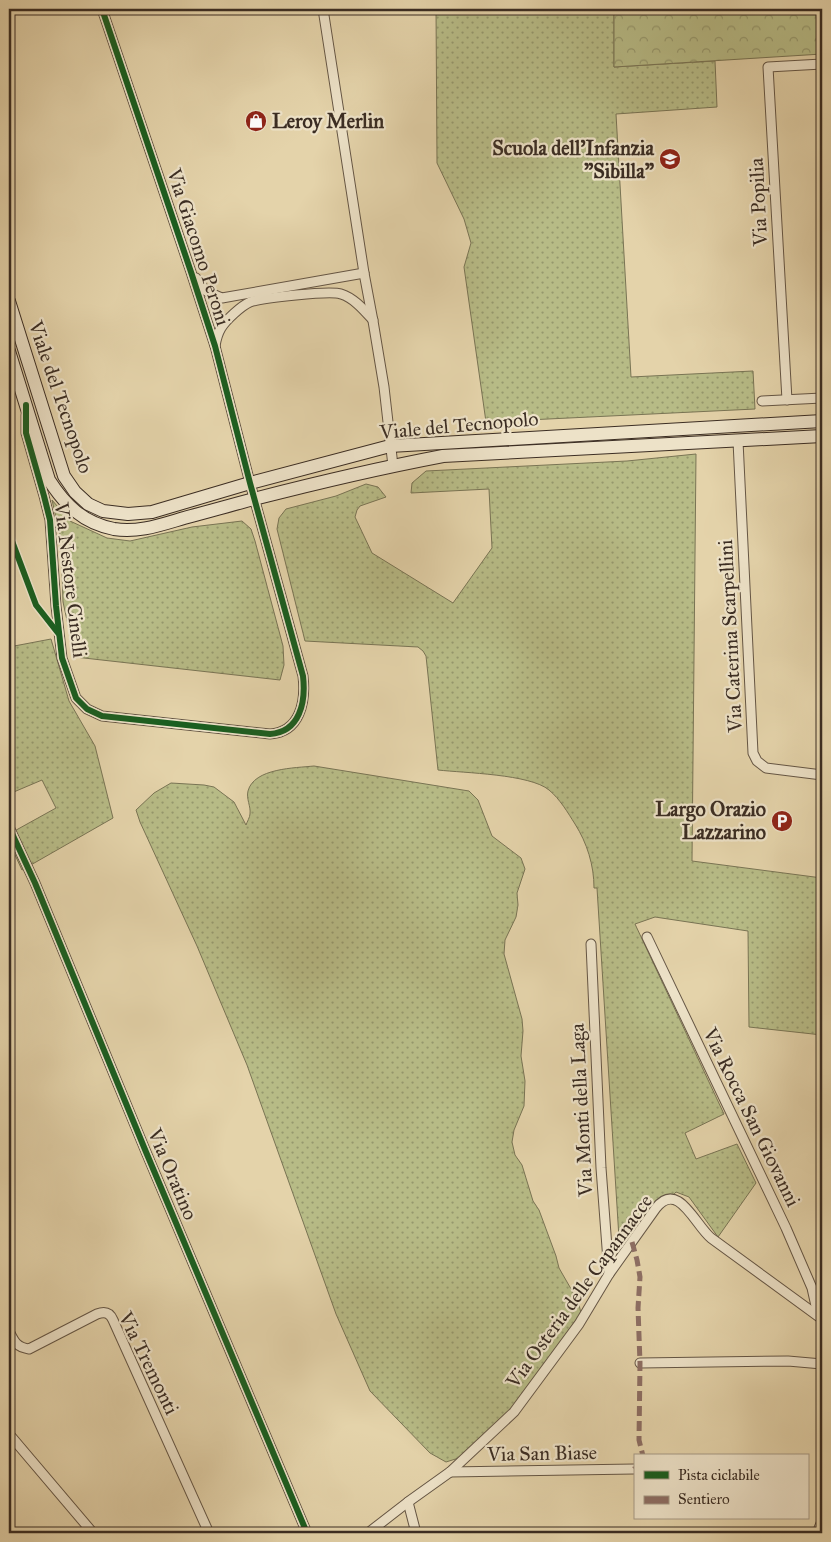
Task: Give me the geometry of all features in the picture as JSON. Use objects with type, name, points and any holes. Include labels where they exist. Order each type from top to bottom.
[{"type":"main road","name":"Viale del Tecnopolo","points":[[9,301],[64,476],[88,504],[103,510],[128,514],[152,512],[250,483],[390,446],[822,422]]},
{"type":"main road","name":"Viale del Tecnopolo","points":[[9,351],[49,480],[61,498],[75,512],[97,524],[133,531],[152,528],[254,499],[443,456],[822,436]]},
{"type":"street","points":[[104,13],[110,9]]},
{"type":"street","points":[[323,9],[364,273],[384,387],[393,466]]},
{"type":"street","name":"Via Giacomo Peroni","points":[[102,716],[278,734],[293,724],[303,699],[303,676],[254,499],[215,346],[104,13]]},
{"type":"street","name":"Via Popilia","points":[[787,400],[768,67],[822,64]]},
{"type":"street","points":[[191,272],[206,291],[222,298],[364,273]]},
{"type":"street","points":[[215,346],[220,329],[232,315],[249,303],[295,295],[331,292],[340,294],[351,299],[373,321]]},
{"type":"street","points":[[762,401],[822,398]]},
{"type":"street","name":"Via Nestore Cinelli","points":[[26,405],[26,433],[50,520],[62,658],[76,698],[87,709],[102,716]]},
{"type":"street","name":"Via Caterina Scarpellini","points":[[738,441],[753,752],[757,761],[766,768],[822,775]]},
{"type":"street","name":"Via Oratino","points":[[9,827],[39,892],[307,1533]]},
{"type":"street","name":"Via Rocca San Giovanni","points":[[647,937],[786,1228],[812,1288],[820,1317]]},
{"type":"street","name":"Via Monti della Laga","points":[[590,944],[601,1168],[609,1274]]},
{"type":"street","name":"Via Osteria delle Capannacce","points":[[368,1533],[450,1472],[502,1424],[523,1400],[579,1324],[609,1274],[659,1204],[664,1200],[672,1198],[682,1203],[711,1238],[820,1317]]},
{"type":"street","name":"Via Tremonti","points":[[9,1331],[16,1345],[29,1349],[97,1314],[106,1312],[109,1314],[209,1533]]},
{"type":"street","points":[[640,1364],[788,1361],[822,1364]]},
{"type":"street","points":[[9,1434],[93,1533]]},
{"type":"street","name":"Via San Biase","points":[[450,1472],[634,1469]]},
{"type":"street","points":[[408,1502],[416,1533]]},
{"type":"street","points":[[817,1533],[822,1521]]},
{"type":"green space","points":[[436,9],[614,9],[614,67],[715,61],[717,107],[616,114],[631,377],[753,371],[755,409],[486,422],[464,267],[471,243],[464,219],[437,163]]},
{"type":"green space","points":[[614,9],[822,9],[822,54],[614,67]]},
{"type":"green space","points":[[696,454],[692,861],[822,878],[822,1035],[749,1027],[748,931],[655,917],[635,924],[724,1114],[685,1133],[696,1159],[737,1144],[756,1183],[718,1237],[689,1197],[676,1192],[620,1254],[597,888],[594,888],[589,854],[583,839],[560,802],[549,790],[540,785],[512,777],[438,770],[426,656],[418,647],[305,641],[277,529],[279,518],[286,509],[336,496],[366,484],[378,487],[386,497],[360,506],[355,517],[372,553],[453,603],[492,548],[489,489],[411,493],[412,483],[426,471],[627,461]]},
{"type":"green space","points":[[52,500],[70,521],[107,538],[130,541],[192,527],[242,521],[251,529],[255,541],[283,646],[284,665],[280,680],[75,657],[63,602],[61,539]]},
{"type":"green space","points":[[51,639],[69,701],[95,746],[113,818],[22,870],[9,842],[9,834],[56,808],[42,780],[9,794],[9,647]]},
{"type":"green space","points":[[314,766],[469,791],[478,800],[492,836],[521,858],[525,869],[517,893],[516,917],[505,940],[504,954],[522,1019],[523,1031],[521,1056],[525,1081],[524,1106],[514,1130],[512,1142],[515,1155],[522,1165],[533,1201],[539,1210],[559,1268],[578,1301],[581,1313],[510,1412],[462,1457],[446,1462],[430,1453],[370,1391],[336,1314],[247,1065],[197,946],[136,810],[154,793],[171,783],[204,785],[214,787],[234,802],[246,825],[250,814],[248,791],[252,783],[258,778],[276,771]]},
{"type":"marked path","points":[[632,1242],[640,1277],[638,1308],[640,1363],[639,1440],[642,1454]]},
{"type":"cycle path","points":[[26,405],[26,433],[50,520],[62,658],[76,698],[87,709],[102,716],[270,734],[288,728],[299,714],[302,705],[303,676],[215,346],[102,9]]},
{"type":"cycle path","points":[[9,533],[36,605],[58,633]]},
{"type":"cycle path","points":[[9,827],[35,883],[307,1533]]},
{"type":"place","name":"Leroy Merlin","points":[[256,121]]},
{"type":"place","name":"Scuola dell'Infanzia \"Sibilla\"","points":[[670,159]]},
{"type":"place","name":"Largo Orazio Lazzarino","points":[[782,821]]}]
